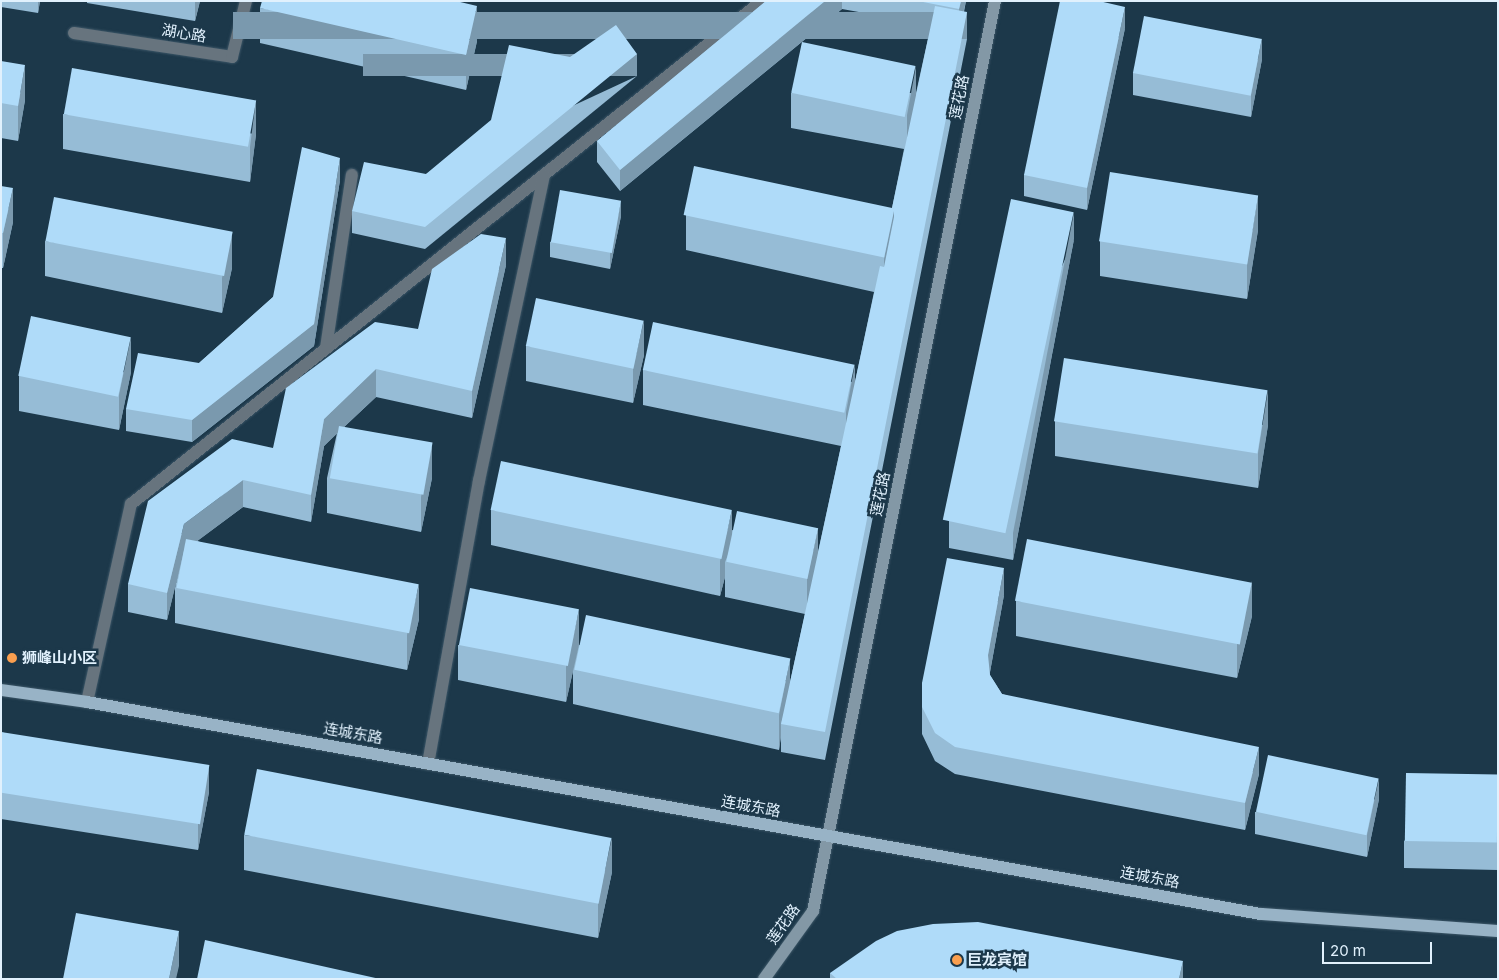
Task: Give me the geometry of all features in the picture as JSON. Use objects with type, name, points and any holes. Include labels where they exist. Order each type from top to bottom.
[{"type":"main road","name":"莲花路","points":[[764,979],[813,911],[995,1]]},
{"type":"main road","name":"连城东路","points":[[1,690],[87,702],[1261,914],[1498,931]]},
{"type":"lane","name":"湖心路","points":[[74,33],[232,57],[246,1]]},
{"type":"lane","points":[[87,702],[131,504],[762,1]]},
{"type":"lane","points":[[326,348],[352,175]]},
{"type":"lane","points":[[428,764],[479,481],[544,175]]},
{"type":"building","points":[[262,1],[456,1],[477,6],[466,55],[260,8]]},
{"type":"building","points":[[766,1],[825,1],[620,170],[597,141]]},
{"type":"building","points":[[918,1],[961,1],[959,9]]},
{"type":"building","points":[[1060,1],[1099,1],[1125,7],[1087,188],[1024,175]]},
{"type":"building","points":[[935,6],[967,12],[825,732],[781,724],[880,266],[884,267],[894,217],[894,209],[892,208]]},
{"type":"building","points":[[1144,16],[1262,39],[1251,96],[1133,73]]},
{"type":"building","points":[[616,25],[637,54],[425,227],[352,211],[364,162],[426,174],[491,120],[509,45],[570,57]]},
{"type":"building","points":[[802,42],[915,66],[905,117],[791,93]]},
{"type":"building","points":[[1,61],[25,65],[18,106],[1,103]]},
{"type":"building","points":[[72,68],[256,100],[248,147],[64,114]]},
{"type":"building","points":[[302,147],[340,158],[314,324],[192,420],[126,409],[138,353],[199,363],[273,297]]},
{"type":"building","points":[[694,166],[895,209],[884,258],[684,215]]},
{"type":"building","points":[[1110,172],[1258,195],[1247,265],[1099,241]]},
{"type":"building","points":[[1,186],[13,188],[3,233],[1,233]]},
{"type":"building","points":[[560,190],[621,201],[612,253],[551,242]]},
{"type":"building","points":[[54,197],[233,232],[224,276],[45,241]]},
{"type":"building","points":[[1011,199],[1074,212],[1005,533],[943,520]]},
{"type":"building","points":[[481,234],[506,238],[472,391],[376,369],[324,419],[311,495],[243,480],[184,524],[167,593],[128,584],[148,501],[232,439],[273,448],[286,388],[375,322],[418,329],[432,269]]},
{"type":"building","points":[[536,298],[644,321],[633,369],[526,346]]},
{"type":"building","points":[[31,316],[131,337],[118,397],[18,376]]},
{"type":"building","points":[[653,322],[854,365],[844,413],[643,370]]},
{"type":"building","points":[[1064,358],[1267,390],[1257,453],[1054,421]]},
{"type":"building","points":[[339,426],[433,442],[423,495],[330,478]]},
{"type":"building","points":[[501,461],[732,510],[721,559],[491,510]]},
{"type":"building","points":[[737,511],[818,528],[807,579],[726,562]]},
{"type":"building","points":[[186,539],[419,584],[409,633],[176,588]]},
{"type":"building","points":[[1027,539],[1252,583],[1240,645],[1015,601]]},
{"type":"building","points":[[947,558],[1004,568],[988,655],[990,675],[1002,694],[1259,747],[1245,803],[955,747],[935,733],[922,707],[922,683]]},
{"type":"building","points":[[470,588],[579,609],[568,666],[459,645]]},
{"type":"building","points":[[586,615],[790,658],[779,713],[574,670]]},
{"type":"building","points":[[1,732],[209,765],[200,824],[1,793]]},
{"type":"building","points":[[1268,755],[1379,778],[1366,835],[1256,812]]},
{"type":"building","points":[[257,769],[611,838],[599,904],[244,835]]},
{"type":"building","points":[[1406,773],[1498,775],[1497,843],[1405,841]]},
{"type":"building","points":[[76,913],[179,931],[169,979],[63,979]]},
{"type":"building","points":[[978,922],[1183,961],[1179,979],[837,979],[830,973],[876,941],[897,931],[933,924]]},
{"type":"building","points":[[205,940],[380,979],[197,979]]},
{"type":"place","name":"狮峰山小区","points":[[12,658]]},
{"type":"place","name":"巨龙宾馆","points":[[957,960]]}]
